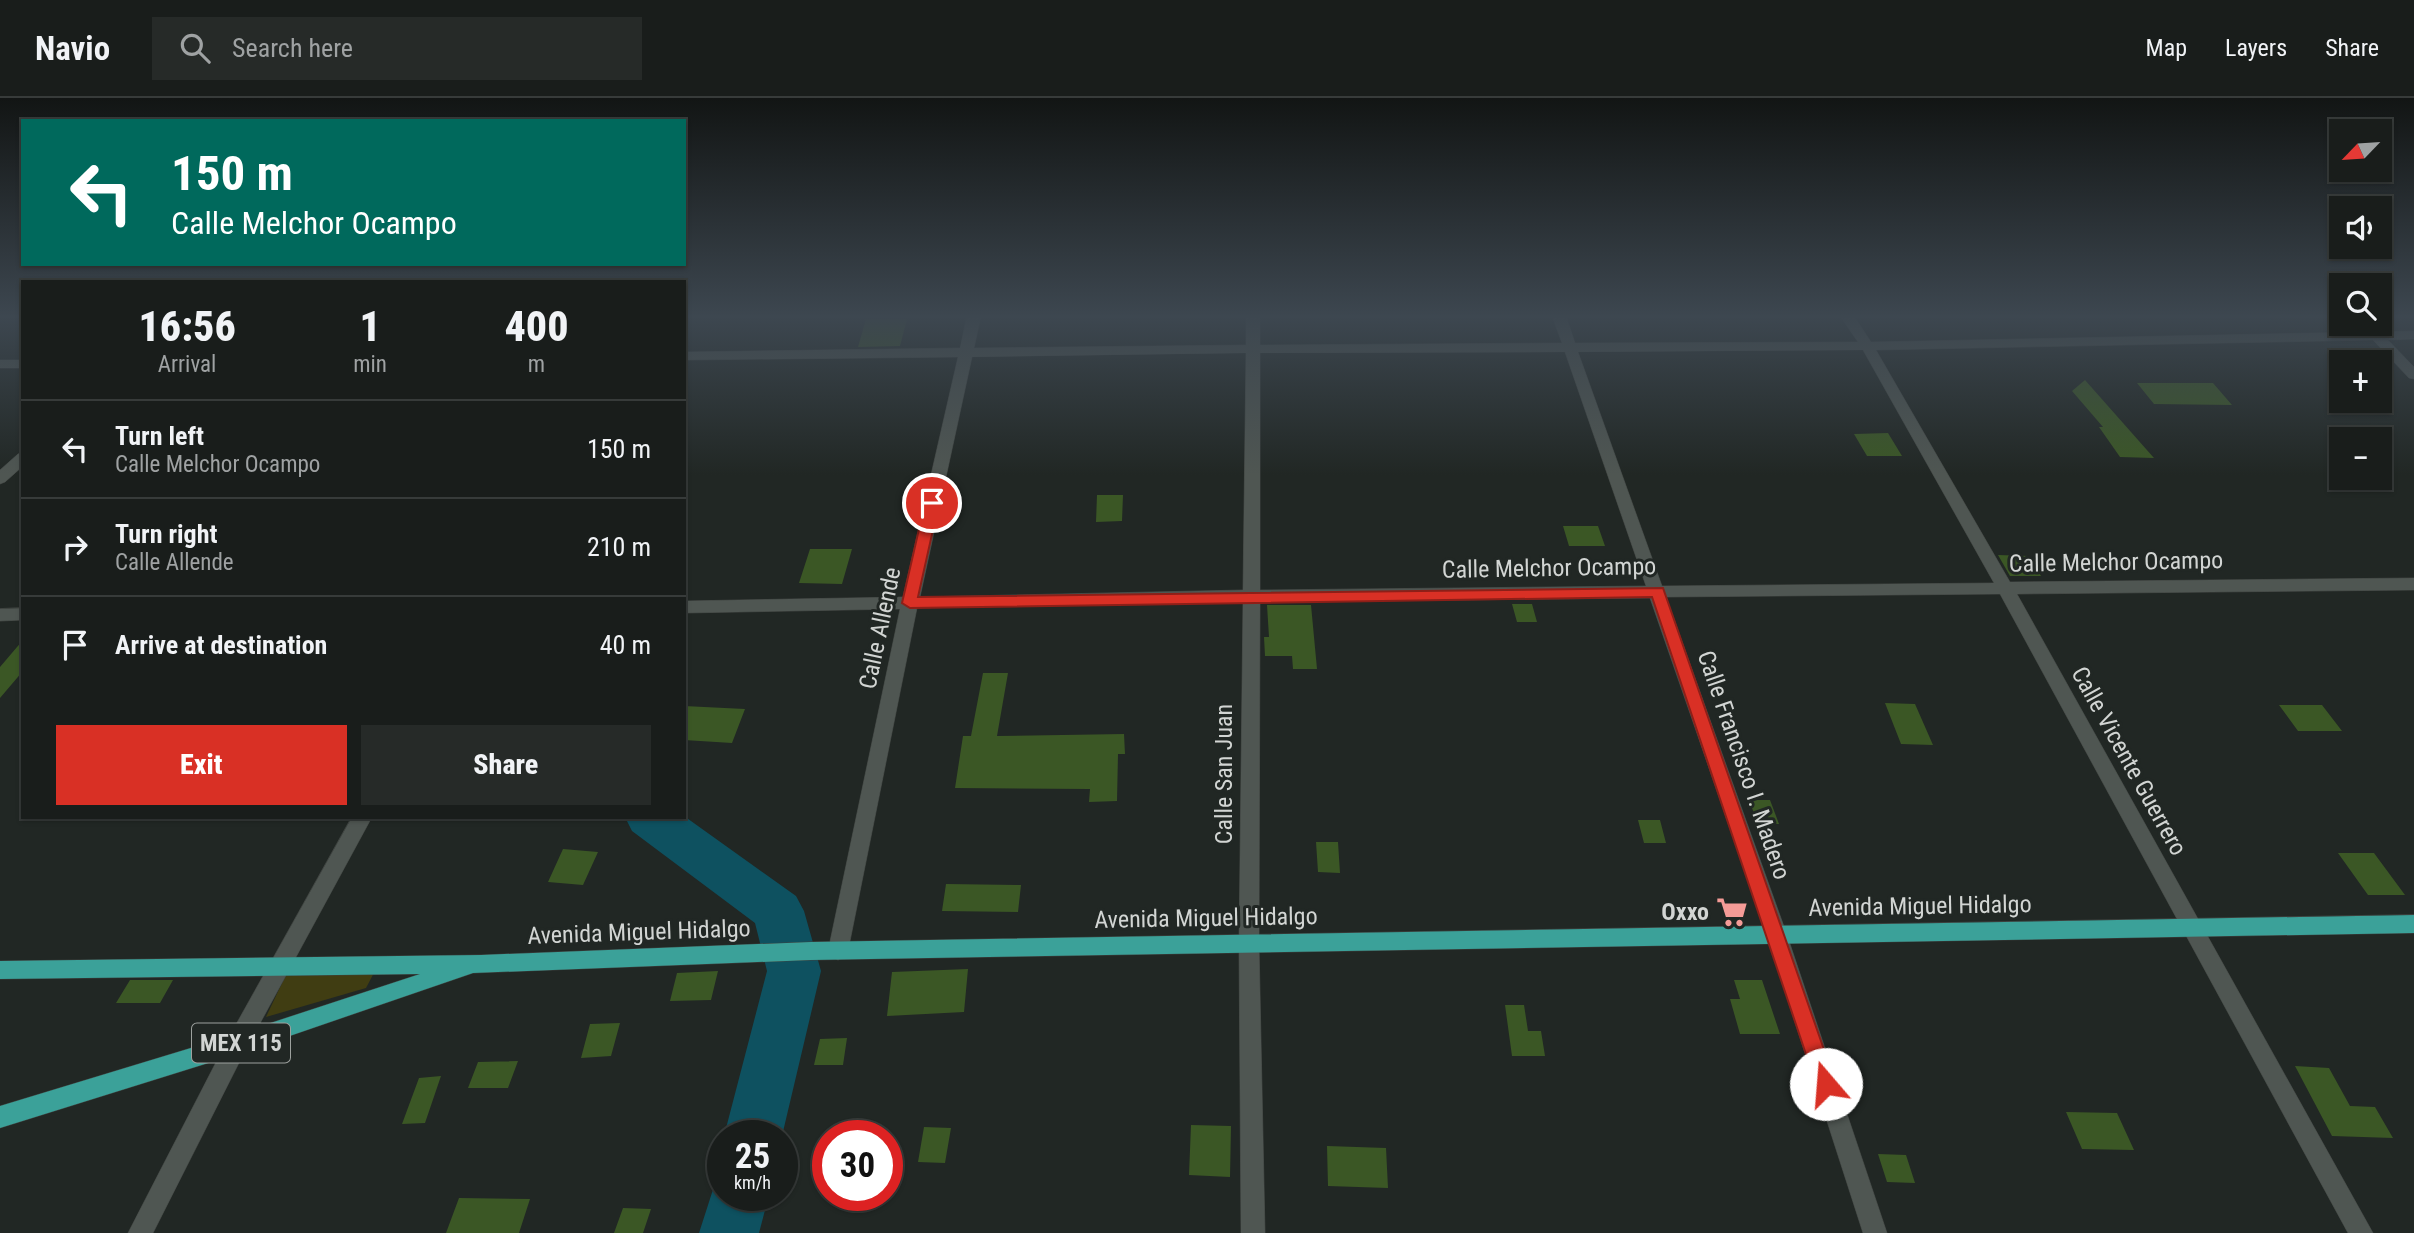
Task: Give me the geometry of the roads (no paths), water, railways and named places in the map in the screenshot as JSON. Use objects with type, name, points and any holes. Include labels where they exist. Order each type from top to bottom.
[{"type":"main road","name":"Avenida Miguel Hidalgo","points":[[0,970],[481,964],[811,951],[2414,924]]},
{"type":"main road","name":"MEX 115","points":[[0,1117],[237,1044],[481,964]]},
{"type":"street","name":"Calle Allende","points":[[838,951],[962,369]]},
{"type":"street","name":"Calle San Juan","points":[[1253,369],[1249,944],[1253,1233]]},
{"type":"street","name":"Calle Francisco I. Madero","points":[[1577,369],[1777,935],[1875,1233]]},
{"type":"street","name":"Calle Vicente Guerrero","points":[[1880,369],[2005,588],[2361,1233]]},
{"type":"street","points":[[0,479],[21,459]]},
{"type":"street","name":"Calle Melchor Ocampo","points":[[686,607],[1251,596],[2414,584]]},
{"type":"street","points":[[0,615],[21,614]]},
{"type":"street","points":[[140,1233],[237,1044],[361,819]]},
{"type":"waterway","points":[[652,819],[778,911],[794,971],[757,1120]]},
{"type":"waterway","points":[[729,1233],[735,1211]]},
{"type":"place","name":"Oxxo","points":[[1732,912]]}]
